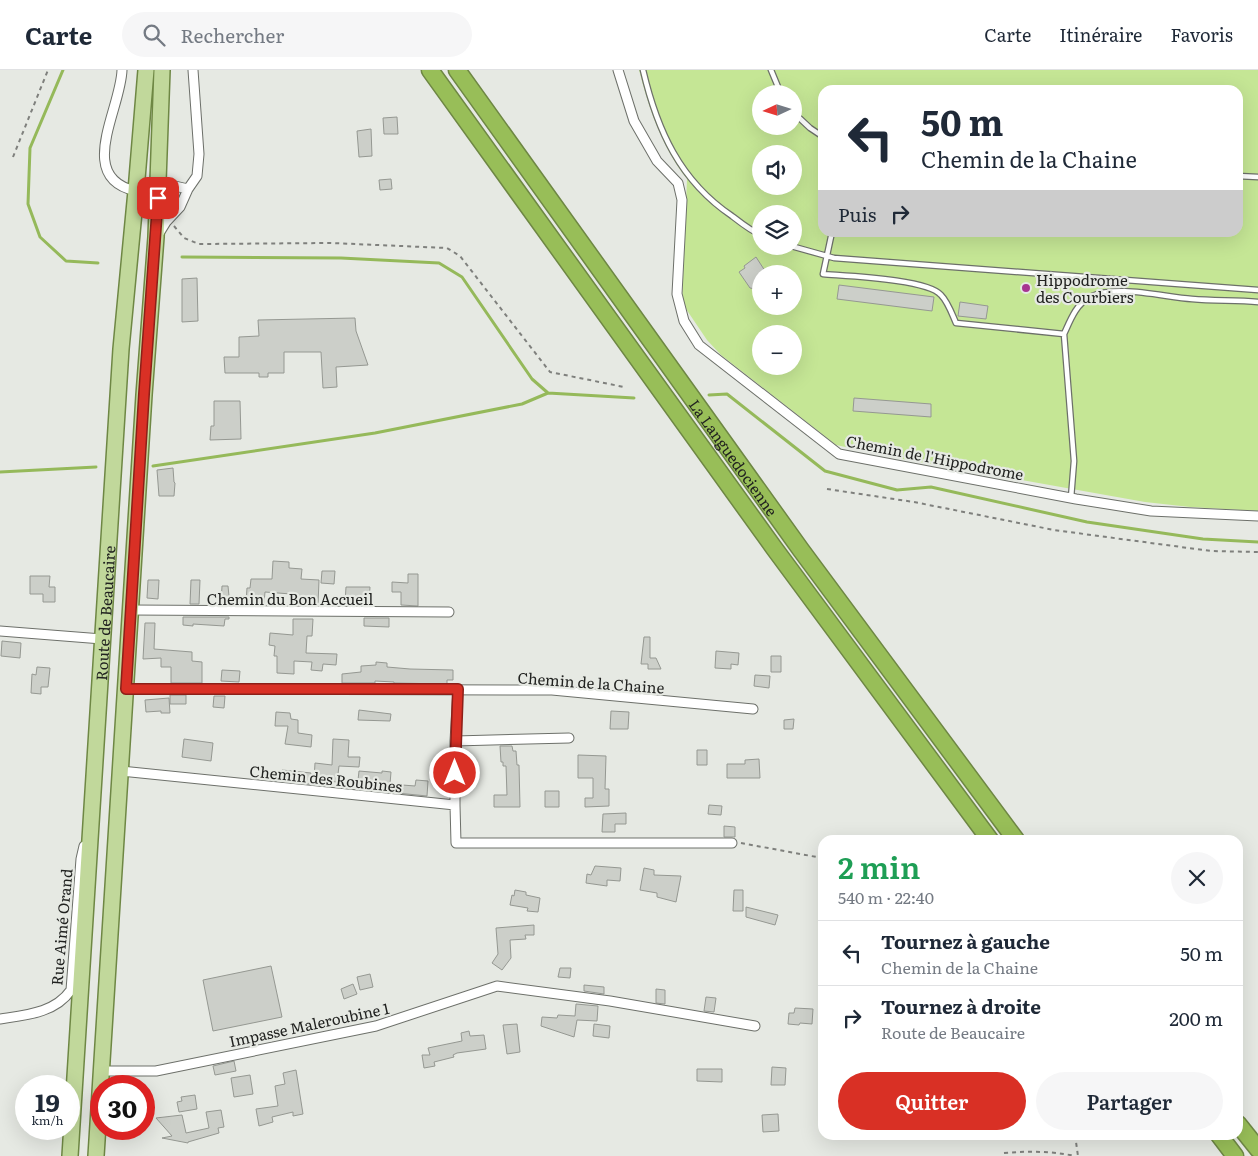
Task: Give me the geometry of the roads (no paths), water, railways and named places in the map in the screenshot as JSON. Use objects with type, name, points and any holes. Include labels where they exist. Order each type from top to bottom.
[{"type":"highway","name":"La Languedocienne","points":[[430,70],[774,548],[986,835]]},
{"type":"highway","name":"La Languedocienne","points":[[457,70],[801,550],[1012,835]]},
{"type":"highway","points":[[1243,1130],[1258,1149]]},
{"type":"highway","points":[[1222,1140],[1235,1156]]},
{"type":"main road","name":"Route de Beaucaire","points":[[70,1156],[121,349],[146,70]]},
{"type":"main road","name":"Route de Beaucaire","points":[[96,1156],[144,394],[156,237],[162,70]]},
{"type":"street","points":[[122,70],[105,141],[105,166],[111,178],[124,188],[136,191]]},
{"type":"street","points":[[156,237],[168,219],[180,207],[188,189],[197,176],[199,154],[193,70]]},
{"type":"street","name":"Chemin de l'Hippodrome","points":[[618,70],[634,120],[657,161],[678,184],[682,200],[677,294],[684,321],[699,345],[839,454],[1152,512],[1258,516]]},
{"type":"street","points":[[159,178],[166,184],[188,189]]},
{"type":"street","name":"Chemin du Bon Accueil","points":[[131,610],[449,612]]},
{"type":"street","points":[[0,631],[102,639]]},
{"type":"street","name":"Chemin de la Chaine","points":[[126,689],[552,690],[753,709]]},
{"type":"street","points":[[458,689],[455,741],[456,843],[732,843]]},
{"type":"street","points":[[455,741],[568,738]]},
{"type":"street","name":"Chemin des Roubines","points":[[121,771],[455,805]]},
{"type":"street","name":"Rue Aimé Orand","points":[[0,1019],[44,1011],[65,999],[71,990],[81,859],[90,819]]},
{"type":"street","name":"Impasse Maleroubine 1","points":[[101,1071],[156,1071],[376,1026],[497,986],[610,1001],[755,1026]]},
{"type":"lane","points":[[644,70],[655,114],[670,148],[691,180],[716,205],[752,229]]},
{"type":"lane","points":[[771,70],[777,85]]},
{"type":"lane","points":[[802,121],[818,133]]},
{"type":"lane","points":[[1243,176],[1258,178]]},
{"type":"lane","points":[[831,237],[823,274],[912,283],[932,288],[941,295],[956,323],[1064,334]]},
{"type":"lane","points":[[802,249],[827,257],[924,266],[1258,290]]},
{"type":"lane","points":[[1071,498],[1074,460],[1064,334],[1075,310],[1088,298],[1104,291],[1258,302]]},
{"type":"waterway","points":[[63,70],[30,148],[28,204],[40,237],[66,261],[98,263]]},
{"type":"waterway","points":[[182,257],[341,258],[439,263],[462,277],[532,379],[548,393],[634,398]]},
{"type":"waterway","points":[[153,466],[375,433],[522,404],[548,393]]},
{"type":"waterway","points":[[709,395],[727,394],[825,471],[897,490],[931,487],[1087,522],[1203,539],[1258,542]]},
{"type":"waterway","points":[[0,472],[96,467]]},
{"type":"place","name":"Hippodrome des Courbiers","points":[[1026,288]]}]
